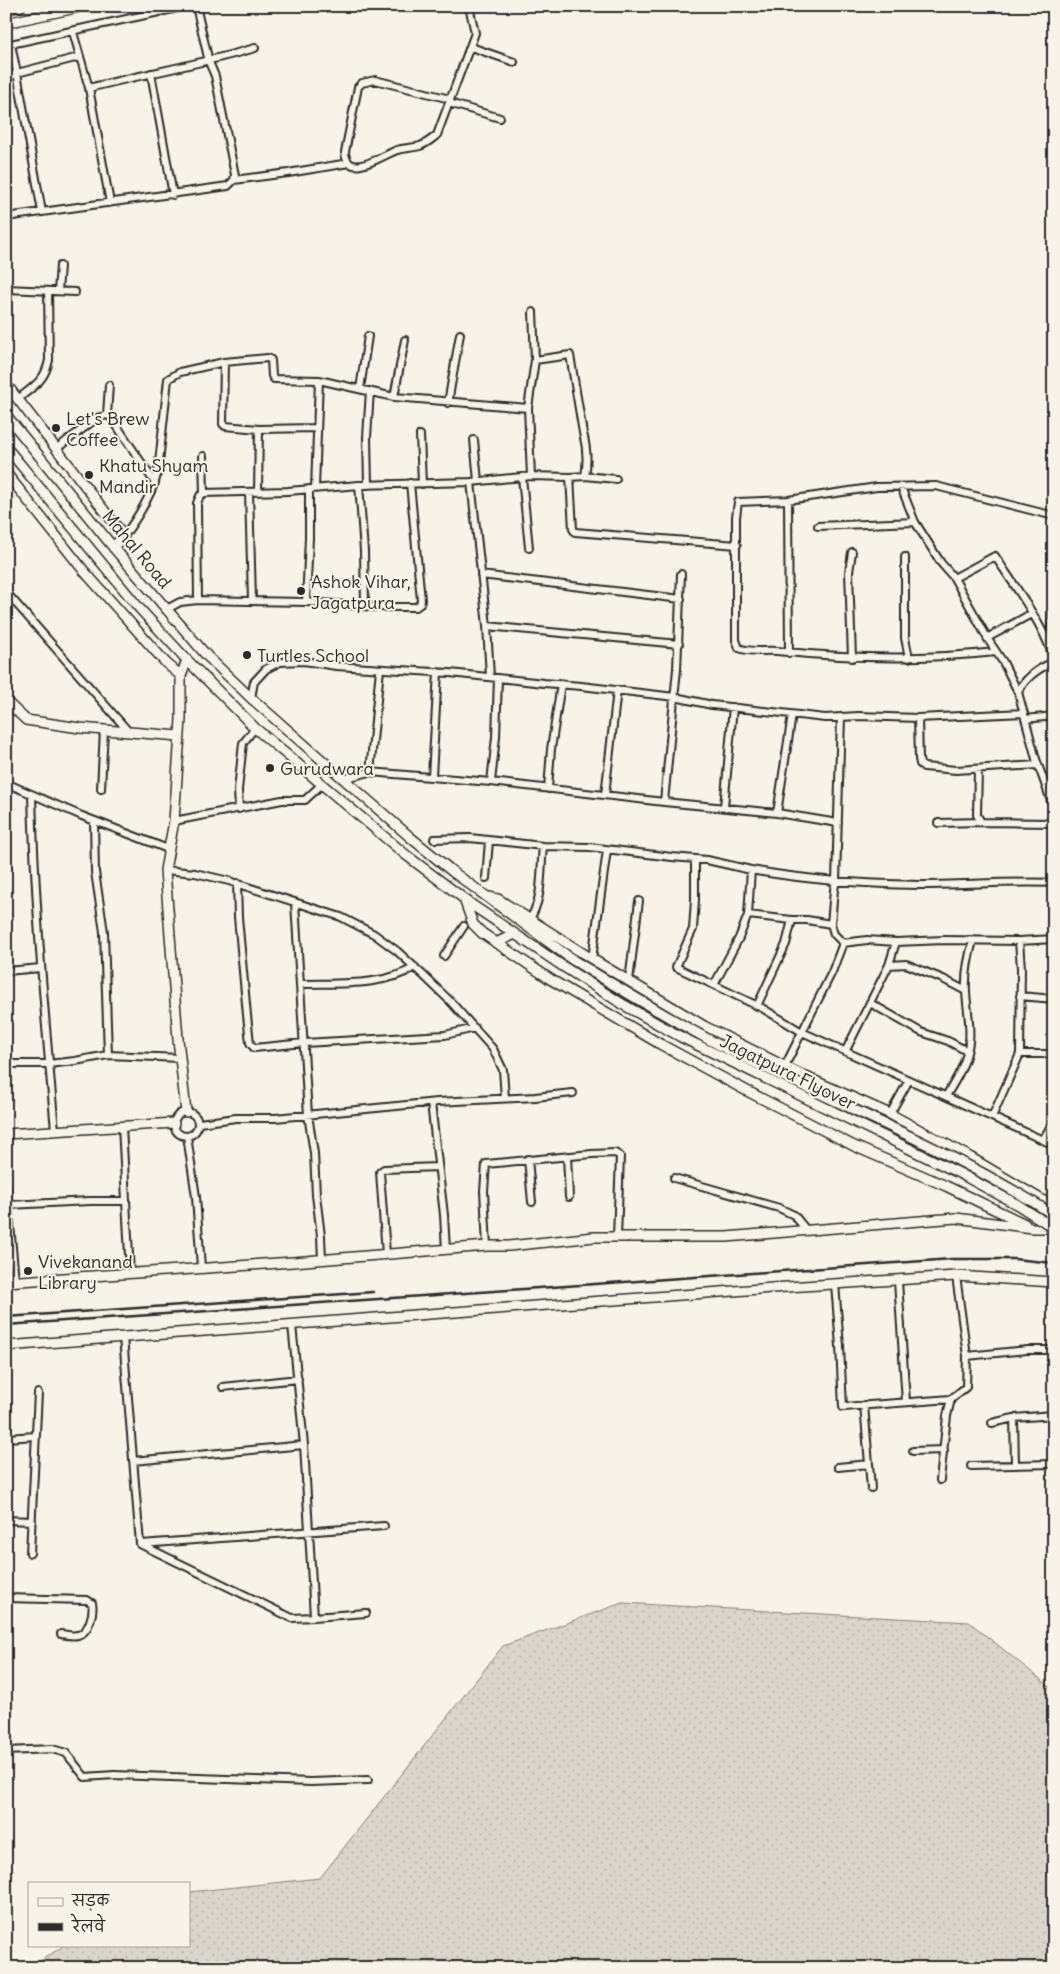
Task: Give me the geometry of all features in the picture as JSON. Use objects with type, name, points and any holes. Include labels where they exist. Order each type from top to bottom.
[{"type":"main road","points":[[6,9],[21,6]]},
{"type":"main road","points":[[6,23],[85,6]]},
{"type":"main road","points":[[6,384],[124,536],[113,547]]},
{"type":"main road","name":"Mahal Road","points":[[6,415],[113,547],[207,656],[250,698],[419,845],[485,896],[528,922]]},
{"type":"main road","name":"Mahal Road","points":[[6,447],[139,608],[187,660],[255,728],[321,785]]},
{"type":"main road","points":[[7,474],[84,571],[166,663],[181,676]]},
{"type":"main road","points":[[186,1112],[165,870],[174,821],[180,736],[181,676],[187,660]]},
{"type":"main road","points":[[6,701],[26,720],[104,730],[180,736]]},
{"type":"main road","name":"Jagatpura Flyover","points":[[321,785],[406,855],[464,899],[624,1005],[681,1037],[959,1173],[1018,1205],[1054,1228]]},
{"type":"main road","points":[[464,899],[473,924],[496,943],[550,979],[660,1044],[854,1146],[946,1186],[1032,1228]]},
{"type":"main road","points":[[528,922],[704,1026],[890,1114],[1053,1204]]},
{"type":"main road","name":"Jagatpura Flyover","points":[[528,922],[573,960],[726,1049],[964,1164],[1024,1196],[1054,1215]]},
{"type":"main road","points":[[496,943],[515,934]]},
{"type":"main road","points":[[6,1134],[174,1124]]},
{"type":"main road","points":[[11,1281],[322,1260],[487,1246],[510,1246],[594,1236],[726,1237],[956,1218],[1032,1228],[1054,1228]]},
{"type":"main road","points":[[6,1346],[956,1276],[1054,1282]]},
{"type":"street","points":[[42,212],[17,73],[8,44],[73,32],[186,6]]},
{"type":"street","points":[[196,6],[209,62],[215,76],[234,180]]},
{"type":"street","points":[[6,217],[173,195],[228,186],[234,180],[288,173],[348,162],[358,166],[370,163],[396,150],[422,145],[437,135],[471,47],[475,33],[470,6]]},
{"type":"street","points":[[73,32],[88,88],[110,203]]},
{"type":"street","points":[[471,47],[514,62]]},
{"type":"street","points":[[88,88],[151,72],[209,62],[256,48]]},
{"type":"street","points":[[6,78],[17,73],[79,57]]},
{"type":"street","points":[[151,72],[173,195]]},
{"type":"street","points":[[348,162],[345,152],[358,86],[362,83],[374,80],[449,101],[500,118]]},
{"type":"street","points":[[58,291],[60,266]]},
{"type":"street","points":[[6,289],[75,292]]},
{"type":"street","points":[[18,399],[42,380],[47,371],[49,360],[48,291]]},
{"type":"street","points":[[531,476],[528,408],[535,360],[533,312]]},
{"type":"street","points":[[448,402],[460,334]]},
{"type":"street","points":[[360,389],[368,336]]},
{"type":"street","points":[[394,397],[405,340]]},
{"type":"street","points":[[535,360],[570,355],[582,433],[588,458],[586,476]]},
{"type":"street","points":[[124,536],[155,483],[158,472],[168,379],[180,372],[224,362],[268,358],[271,360],[272,376],[274,379],[319,380],[394,397],[528,408]]},
{"type":"street","points":[[224,362],[223,424],[227,428],[316,428]]},
{"type":"street","points":[[306,602],[319,380]]},
{"type":"street","points":[[107,415],[109,384]]},
{"type":"street","points":[[368,485],[370,391]]},
{"type":"street","points":[[107,415],[111,417],[155,483]]},
{"type":"street","points":[[56,449],[97,418],[107,415]]},
{"type":"street","points":[[258,491],[259,429]]},
{"type":"street","points":[[420,435],[422,484]]},
{"type":"street","points":[[474,440],[481,575],[490,677]]},
{"type":"street","points":[[203,456],[204,493]]},
{"type":"street","points":[[198,600],[197,503],[200,496],[204,493],[312,489],[359,485],[475,482],[531,476],[586,476],[616,479]]},
{"type":"street","points":[[522,477],[529,548]]},
{"type":"street","points":[[570,477],[573,528],[575,532],[736,545]]},
{"type":"street","points":[[167,609],[180,602],[198,600],[252,600],[413,607],[420,604],[420,574],[410,484]]},
{"type":"street","points":[[359,485],[364,551],[365,605]]},
{"type":"street","points":[[996,652],[909,658],[852,658],[744,650],[736,644],[736,517],[738,502],[788,500],[877,487],[936,486],[1054,516]]},
{"type":"street","points":[[900,487],[915,522],[930,547],[954,578],[1018,692],[1038,765],[1054,808]]},
{"type":"street","points":[[249,492],[252,600]]},
{"type":"street","points":[[788,500],[789,653]]},
{"type":"street","points":[[818,526],[915,522]]},
{"type":"street","points":[[852,552],[849,572],[852,658]]},
{"type":"street","points":[[954,578],[995,556],[1049,645],[1054,662],[1036,671],[1022,684],[1018,692]]},
{"type":"street","points":[[905,557],[905,638],[909,658]]},
{"type":"street","points":[[664,802],[679,644],[681,574]]},
{"type":"street","points":[[481,575],[681,599]]},
{"type":"street","points":[[6,592],[129,732]]},
{"type":"street","points":[[1049,645],[1054,602]]},
{"type":"street","points":[[987,638],[1031,614]]},
{"type":"street","points":[[487,626],[679,644]]},
{"type":"street","points":[[250,698],[254,682],[266,669],[280,662],[304,661],[336,666],[438,672],[616,690],[825,718],[858,716],[918,718],[1054,716]]},
{"type":"street","points":[[370,772],[380,669]]},
{"type":"street","points":[[432,776],[438,672]]},
{"type":"street","points":[[491,782],[498,678]]},
{"type":"street","points":[[548,789],[551,749],[561,684]]},
{"type":"street","points":[[605,794],[616,690]]},
{"type":"street","points":[[724,807],[732,707]]},
{"type":"street","points":[[777,813],[792,715]]},
{"type":"street","points":[[841,717],[836,881],[830,924],[834,934],[843,944]]},
{"type":"street","points":[[918,718],[920,764],[928,768],[978,769],[1038,765]]},
{"type":"street","points":[[239,809],[238,790],[243,743],[255,728]]},
{"type":"street","points":[[101,789],[104,730]]},
{"type":"street","points":[[978,769],[977,815],[981,822]]},
{"type":"street","points":[[342,779],[370,772],[432,776],[777,813],[838,823]]},
{"type":"street","points":[[6,783],[94,821],[168,849]]},
{"type":"street","points":[[174,821],[282,800],[305,800],[321,785]]},
{"type":"street","points":[[32,795],[40,968],[55,1130]]},
{"type":"street","points":[[94,821],[95,872],[104,932],[108,1055]]},
{"type":"street","points":[[938,823],[1054,823]]},
{"type":"street","points":[[434,839],[454,838],[543,846],[589,847],[707,860],[781,876],[836,881],[919,884],[1022,881],[1054,883]]},
{"type":"street","points":[[486,878],[489,841]]},
{"type":"street","points":[[528,922],[535,912],[541,889],[543,846]]},
{"type":"street","points":[[592,959],[607,850]]},
{"type":"street","points":[[695,859],[693,929],[676,966],[757,1006],[802,1032],[846,1050],[1054,1145]]},
{"type":"street","points":[[165,870],[195,873],[238,883],[341,917],[374,934],[415,967],[493,1049],[503,1070],[505,1098]]},
{"type":"street","points":[[714,986],[739,938],[748,915],[751,870]]},
{"type":"street","points":[[238,883],[238,917],[250,1043],[254,1048],[304,1043],[445,1035],[475,1028]]},
{"type":"street","points":[[629,981],[639,901]]},
{"type":"street","points":[[295,903],[308,1114],[314,1153],[322,1260]]},
{"type":"street","points":[[748,915],[830,924]]},
{"type":"street","points":[[757,1006],[786,944],[792,920]]},
{"type":"street","points":[[444,956],[464,926]]},
{"type":"street","points":[[843,944],[867,940],[896,942],[1054,939]]},
{"type":"street","points":[[946,1096],[965,1061],[967,1051],[969,1020],[966,991],[968,959],[973,941]]},
{"type":"street","points":[[992,1117],[1020,1054],[1021,968],[1019,941]]},
{"type":"street","points":[[846,1050],[889,964],[896,942]]},
{"type":"street","points":[[786,1066],[832,972],[843,944]]},
{"type":"street","points":[[889,964],[906,964],[943,979],[966,991]]},
{"type":"street","points":[[301,984],[374,981],[404,974],[415,967]]},
{"type":"street","points":[[6,971],[40,968]]},
{"type":"street","points":[[1020,996],[1054,999]]},
{"type":"street","points":[[870,1003],[921,1032],[948,1041],[967,1051]]},
{"type":"street","points":[[1020,1054],[1054,1054]]},
{"type":"street","points":[[6,1067],[13,1064],[48,1064],[108,1055],[181,1058]]},
{"type":"street","points":[[890,1114],[909,1080]]},
{"type":"street","points":[[199,1123],[236,1118],[275,1118],[431,1103],[535,1097],[573,1092]]},
{"type":"street","points":[[431,1103],[446,1250]]},
{"type":"street","points":[[186,1112],[195,1116],[199,1123],[197,1131],[186,1136],[179,1134],[174,1124],[177,1116],[186,1112]]},
{"type":"street","points":[[1043,1140],[1054,1120]]},
{"type":"street","points":[[122,1126],[130,1274]]},
{"type":"street","points":[[186,1136],[196,1197],[201,1267]]},
{"type":"street","points":[[487,1246],[485,1165],[488,1163],[566,1156],[614,1153],[620,1156],[617,1237]]},
{"type":"street","points":[[566,1156],[569,1197]]},
{"type":"street","points":[[528,1159],[532,1202]]},
{"type":"street","points":[[386,1254],[380,1172],[384,1169],[438,1167]]},
{"type":"street","points":[[674,1178],[769,1204],[794,1215],[807,1231]]},
{"type":"street","points":[[6,1179],[9,1205],[11,1281]]},
{"type":"street","points":[[9,1205],[80,1201],[126,1201]]},
{"type":"street","points":[[1032,1228],[1053,1204]]},
{"type":"street","points":[[835,1284],[843,1407],[951,1399],[966,1387],[967,1356],[956,1276]]},
{"type":"street","points":[[898,1281],[906,1402]]},
{"type":"street","points":[[292,1324],[304,1445],[314,1617]]},
{"type":"street","points":[[122,1337],[140,1544]]},
{"type":"street","points":[[967,1356],[1027,1350],[1054,1350]]},
{"type":"street","points":[[224,1386],[298,1379]]},
{"type":"street","points":[[30,1553],[38,1393]]},
{"type":"street","points":[[940,1480],[951,1399]]},
{"type":"street","points":[[864,1405],[871,1488]]},
{"type":"street","points":[[992,1423],[1014,1418],[1054,1415]]},
{"type":"street","points":[[1014,1418],[1015,1464]]},
{"type":"street","points":[[6,1438],[36,1436]]},
{"type":"street","points":[[133,1461],[304,1445]]},
{"type":"street","points":[[913,1451],[944,1450]]},
{"type":"street","points":[[838,1467],[869,1464]]},
{"type":"street","points":[[972,1466],[1054,1464]]},
{"type":"street","points":[[6,1520],[32,1521]]},
{"type":"street","points":[[140,1544],[384,1526]]},
{"type":"street","points":[[140,1544],[292,1618],[366,1613]]},
{"type":"street","points":[[6,1598],[87,1600],[92,1603],[93,1610],[85,1631],[79,1635],[61,1634]]},
{"type":"street","points":[[6,1752],[52,1749],[66,1753],[85,1777],[114,1775],[311,1782],[368,1780]]},
{"type":"shaded area","points":[[622,1603],[969,1622],[1054,1690],[1054,1968],[29,1968],[63,1946],[190,1946],[190,1892],[320,1878],[503,1646]]},
{"type":"railway","points":[[6,1325],[952,1259],[1014,1259],[1054,1263]]},
{"type":"railway","points":[[6,1317],[373,1292]]},
{"type":"place","name":"Let's Brew Coffee","points":[[56,428]]},
{"type":"place","name":"Khatu Shyam Mandir","points":[[89,475]]},
{"type":"place","name":"Ashok Vihar, Jagatpura","points":[[301,591]]},
{"type":"place","name":"Turtles School","points":[[247,655]]},
{"type":"place","name":"Gurudwara","points":[[270,768]]},
{"type":"place","name":"Vivekanand Library","points":[[28,1271]]}]
